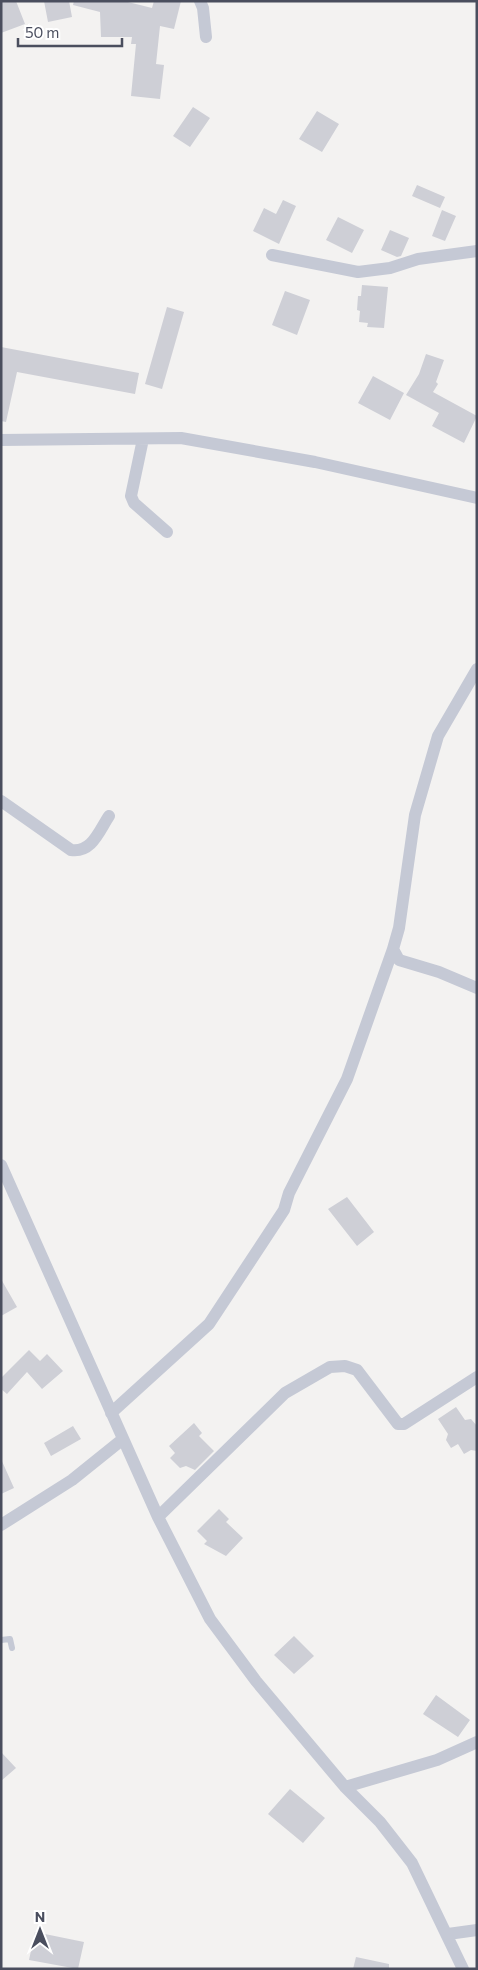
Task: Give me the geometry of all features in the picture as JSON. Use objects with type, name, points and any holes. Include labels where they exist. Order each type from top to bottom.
[{"type":"street","points":[[200,1],[203,8],[206,37]]},
{"type":"street","points":[[272,255],[358,272],[390,268],[418,259],[477,251]]},
{"type":"street","points":[[1,440],[181,438],[315,462],[477,498]]},
{"type":"street","points":[[143,439],[131,496],[134,503],[167,532]]},
{"type":"street","points":[[111,1413],[209,1324],[284,1210],[289,1193],[347,1079],[394,949],[399,928],[415,815],[438,736],[477,669]]},
{"type":"street","points":[[1,801],[71,850],[81,852],[90,846],[110,816]]},
{"type":"street","points":[[394,949],[399,960],[439,972],[477,988]]},
{"type":"street","points":[[1,1165],[158,1517],[210,1618],[256,1681],[345,1787],[380,1822],[412,1863],[448,1934],[463,1969]]},
{"type":"street","points":[[158,1517],[285,1393],[330,1367],[345,1366],[357,1370],[398,1424],[410,1421],[477,1377]]},
{"type":"street","points":[[1,1526],[72,1480],[123,1438]]},
{"type":"street","points":[[345,1787],[437,1760],[477,1742]]},
{"type":"street","points":[[448,1934],[477,1930]]},
{"type":"lane","points":[[1,1640],[10,1639],[12,1648]]},
{"type":"building","points":[[1,1],[16,1],[25,24],[1,33]]},
{"type":"building","points":[[44,1],[69,1],[72,17],[48,22]]},
{"type":"building","points":[[74,1],[124,1],[152,8],[154,1],[181,1],[174,29],[160,26],[156,64],[164,65],[160,99],[131,96],[136,44],[131,44],[132,37],[101,37],[100,12],[73,5]]},
{"type":"building","points":[[193,107],[210,118],[190,147],[173,136]]},
{"type":"building","points":[[317,111],[339,124],[322,152],[299,139]]},
{"type":"building","points":[[417,185],[445,197],[440,208],[412,196]]},
{"type":"building","points":[[283,200],[296,206],[279,244],[253,231],[264,208],[276,214]]},
{"type":"building","points":[[442,210],[456,216],[445,241],[432,236]]},
{"type":"building","points":[[338,217],[364,230],[352,253],[326,240]]},
{"type":"building","points":[[390,230],[409,238],[401,256],[397,257],[381,250]]},
{"type":"building","points":[[362,285],[388,287],[384,328],[367,327],[368,323],[359,322],[360,311],[357,310],[358,296],[361,296]]},
{"type":"building","points":[[285,291],[310,300],[297,335],[272,325]]},
{"type":"building","points":[[167,307],[184,312],[162,389],[145,384]]},
{"type":"building","points":[[1,347],[139,373],[135,394],[17,372],[6,422],[1,421]]},
{"type":"building","points":[[426,354],[444,360],[436,382],[438,384],[433,392],[477,416],[464,443],[432,426],[439,413],[406,395],[419,374]]},
{"type":"building","points":[[373,376],[404,393],[390,420],[358,403]]},
{"type":"building","points":[[347,1197],[374,1232],[357,1246],[328,1209]]},
{"type":"building","points":[[1,1279],[17,1307],[1,1316]]},
{"type":"building","points":[[29,1350],[40,1361],[47,1354],[63,1371],[42,1389],[27,1372],[7,1394],[1,1389],[1,1378]]},
{"type":"building","points":[[456,1407],[465,1420],[471,1419],[477,1426],[477,1451],[471,1450],[464,1454],[458,1444],[451,1448],[446,1440],[448,1434],[438,1419]]},
{"type":"building","points":[[194,1423],[202,1433],[199,1436],[214,1451],[195,1470],[186,1466],[180,1468],[170,1458],[175,1453],[169,1446]]},
{"type":"building","points":[[73,1426],[81,1439],[51,1456],[44,1443]]},
{"type":"building","points":[[1,1459],[14,1488],[1,1494]]},
{"type":"building","points":[[219,1509],[229,1519],[226,1522],[243,1538],[226,1556],[204,1544],[207,1541],[197,1531]]},
{"type":"building","points":[[294,1636],[314,1656],[294,1674],[274,1655]]},
{"type":"building","points":[[436,1695],[470,1720],[458,1737],[423,1714]]},
{"type":"building","points":[[1,1752],[16,1768],[1,1781]]},
{"type":"building","points":[[290,1789],[325,1818],[303,1843],[268,1814]]},
{"type":"building","points":[[35,1932],[84,1942],[78,1969],[29,1960]]},
{"type":"building","points":[[356,1957],[389,1964],[389,1969],[353,1969]]}]
